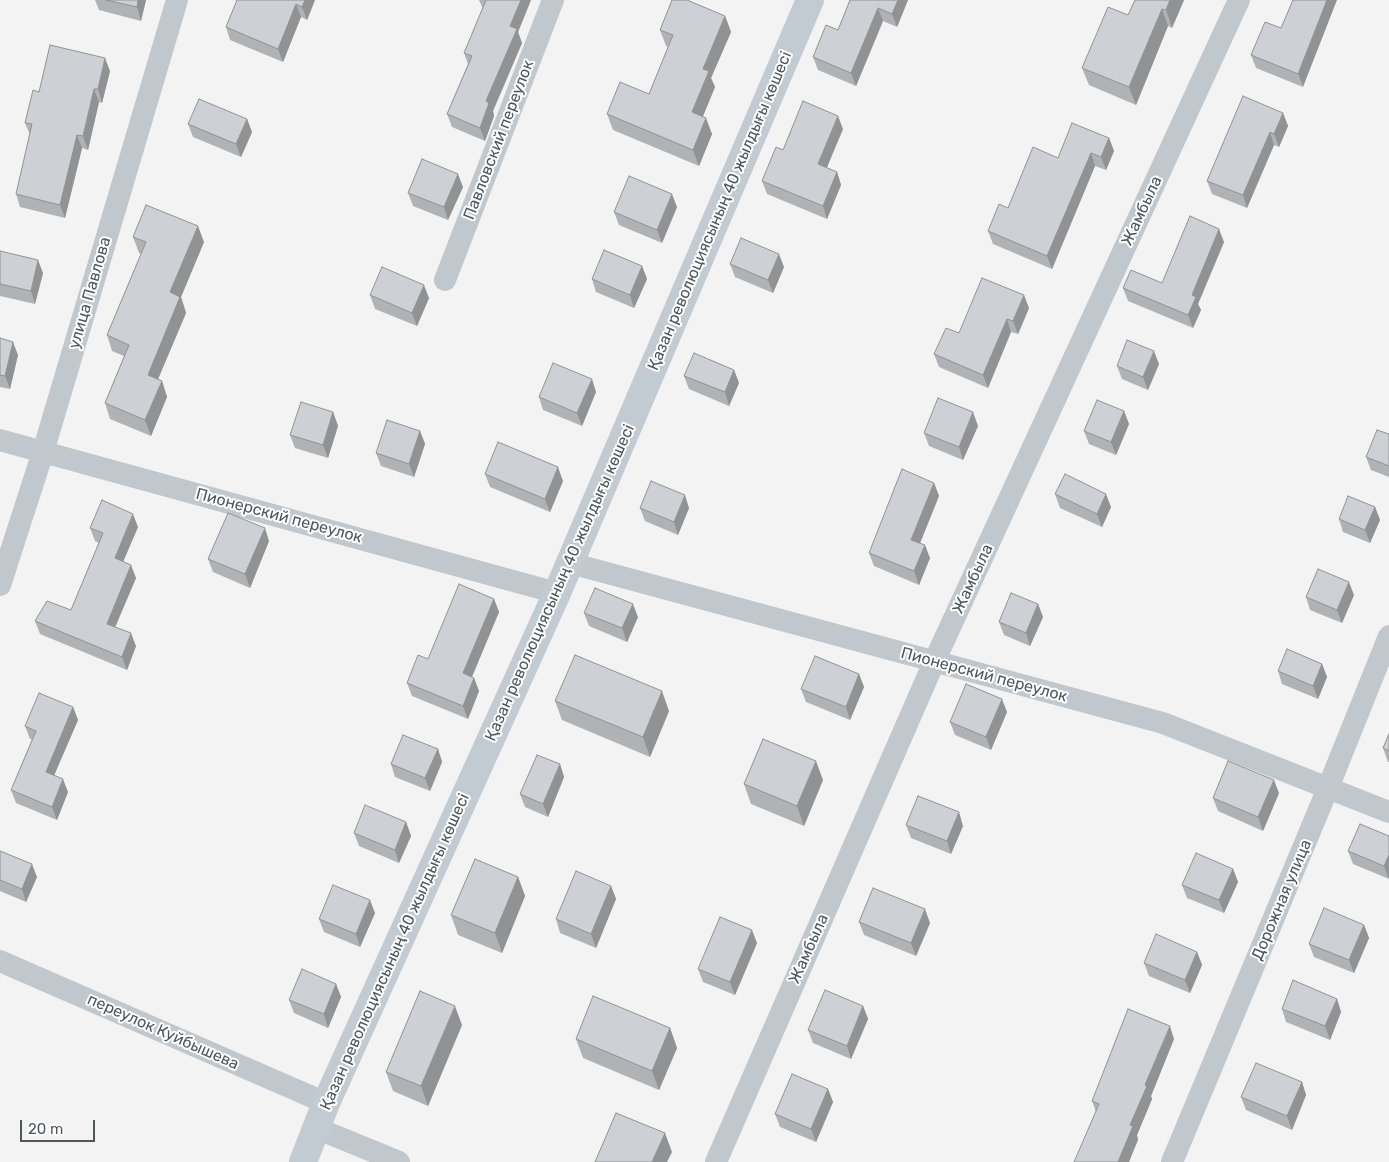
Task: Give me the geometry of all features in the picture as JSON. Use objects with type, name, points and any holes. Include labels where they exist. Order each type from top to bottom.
[{"type":"street","name":"улица Павлова","points":[[0,585],[43,452],[177,0]]},
{"type":"street","name":"Павловский переулок","points":[[445,280],[554,0]]},
{"type":"street","name":"Қазан революциясының 40 жылдығы көшесі","points":[[303,1162],[326,1103],[570,563],[810,0]]},
{"type":"street","name":"Жамбыла","points":[[716,1162],[934,662],[1239,0]]},
{"type":"street","name":"Пионерский переулок","points":[[0,440],[557,592]]},
{"type":"street","name":"Пионерский переулок","points":[[570,563],[1162,723],[1389,812]]},
{"type":"street","name":"Дорожная улица","points":[[1172,1162],[1328,788],[1389,636]]},
{"type":"street","name":"переулок Куйбышева","points":[[0,962],[326,1103]]},
{"type":"street","points":[[316,1128],[399,1162]]},
{"type":"building","points":[[106,0],[138,0],[137,7]]},
{"type":"building","points":[[237,0],[305,0],[302,7],[296,4],[278,49],[226,27]]},
{"type":"building","points":[[486,0],[521,0],[510,26],[517,29],[486,101],[489,103],[480,128],[447,114],[472,56],[464,53]]},
{"type":"building","points":[[672,0],[687,0],[725,16],[703,69],[709,71],[692,112],[706,118],[693,150],[607,114],[620,82],[649,94],[673,35],[660,30]]},
{"type":"building","points":[[850,0],[898,0],[892,14],[878,8],[851,73],[813,57],[826,25],[838,30]]},
{"type":"building","points":[[1135,0],[1170,0],[1166,10],[1162,9],[1129,87],[1082,68],[1108,7],[1128,15]]},
{"type":"building","points":[[1293,0],[1327,0],[1298,74],[1251,55],[1265,22],[1281,28]]},
{"type":"building","points":[[50,45],[105,58],[98,89],[94,89],[83,136],[77,135],[60,205],[16,194],[32,124],[25,123],[33,90],[39,92]]},
{"type":"building","points":[[1243,96],[1283,113],[1274,134],[1270,132],[1243,195],[1207,181]]},
{"type":"building","points":[[199,99],[247,119],[236,144],[188,124]]},
{"type":"building","points":[[803,101],[838,116],[818,164],[837,172],[823,206],[762,181],[776,147],[783,150]]},
{"type":"building","points":[[1072,123],[1109,138],[1101,157],[1091,153],[1047,256],[988,231],[999,204],[1008,208],[1033,147],[1058,158]]},
{"type":"building","points":[[422,159],[458,174],[444,207],[408,193]]},
{"type":"building","points":[[629,176],[672,194],[657,230],[614,212]]},
{"type":"building","points":[[146,205],[198,226],[170,292],[180,297],[148,375],[162,381],[145,420],[105,403],[129,345],[107,335],[146,242],[133,237]]},
{"type":"building","points":[[1190,216],[1219,229],[1192,295],[1196,297],[1188,315],[1123,288],[1131,270],[1162,283]]},
{"type":"building","points":[[741,238],[779,254],[768,280],[730,264]]},
{"type":"building","points":[[604,250],[642,266],[630,295],[592,279]]},
{"type":"building","points":[[0,251],[38,260],[31,291],[0,284]]},
{"type":"building","points":[[382,267],[424,285],[412,313],[370,295]]},
{"type":"building","points":[[982,278],[1024,295],[1013,321],[1007,319],[983,375],[934,354],[946,328],[959,333]]},
{"type":"building","points":[[0,338],[13,342],[5,376],[0,375]]},
{"type":"building","points":[[1127,340],[1154,351],[1143,377],[1117,366]]},
{"type":"building","points":[[694,353],[734,370],[725,392],[684,376]]},
{"type":"building","points":[[553,363],[592,379],[577,413],[539,397]]},
{"type":"building","points":[[938,398],[973,412],[959,447],[924,433]]},
{"type":"building","points":[[1097,400],[1124,411],[1111,442],[1084,431]]},
{"type":"building","points":[[301,402],[333,412],[323,445],[290,435]]},
{"type":"building","points":[[387,420],[420,431],[409,464],[376,453]]},
{"type":"building","points":[[1377,430],[1389,434],[1389,466],[1366,457]]},
{"type":"building","points":[[498,442],[558,467],[545,499],[485,474]]},
{"type":"building","points":[[902,469],[934,483],[911,540],[925,545],[914,571],[869,553]]},
{"type":"building","points":[[1065,474],[1106,494],[1097,514],[1055,494]]},
{"type":"building","points":[[651,481],[685,495],[674,522],[640,508]]},
{"type":"building","points":[[1348,496],[1375,507],[1365,530],[1339,519]]},
{"type":"building","points":[[102,500],[133,514],[115,558],[131,565],[107,624],[131,633],[122,657],[35,621],[47,601],[71,610],[103,533],[90,528]]},
{"type":"building","points":[[228,513],[265,528],[245,574],[208,559]]},
{"type":"building","points":[[1318,569],[1349,582],[1337,610],[1306,597]]},
{"type":"building","points":[[459,584],[494,599],[463,673],[474,678],[463,706],[407,683],[418,655],[428,659]]},
{"type":"building","points":[[595,588],[633,604],[622,628],[584,613]]},
{"type":"building","points":[[1011,593],[1038,604],[1026,633],[999,622]]},
{"type":"building","points":[[1287,649],[1322,664],[1313,686],[1278,671]]},
{"type":"building","points":[[575,655],[662,691],[643,737],[555,701]]},
{"type":"building","points":[[815,656],[859,674],[846,707],[801,689]]},
{"type":"building","points":[[966,684],[1002,699],[986,737],[950,722]]},
{"type":"building","points":[[39,693],[73,707],[46,772],[63,779],[52,807],[11,790],[36,731],[25,726]]},
{"type":"building","points":[[1389,734],[1389,751],[1383,748]]},
{"type":"building","points":[[403,735],[438,749],[425,778],[391,764]]},
{"type":"building","points":[[763,739],[816,761],[797,806],[744,784]]},
{"type":"building","points":[[537,755],[560,764],[543,804],[520,794]]},
{"type":"building","points":[[1228,761],[1274,780],[1258,817],[1213,798]]},
{"type":"building","points":[[918,796],[959,812],[947,841],[906,825]]},
{"type":"building","points":[[365,805],[406,822],[395,850],[354,833]]},
{"type":"building","points":[[1360,824],[1389,836],[1389,855],[1384,866],[1348,851]]},
{"type":"building","points":[[0,851],[32,864],[22,889],[0,880]]},
{"type":"building","points":[[1196,853],[1233,869],[1219,900],[1182,885]]},
{"type":"building","points":[[475,859],[518,877],[495,933],[451,915]]},
{"type":"building","points":[[576,871],[611,886],[591,934],[556,919]]},
{"type":"building","points":[[333,885],[370,900],[356,934],[319,919]]},
{"type":"building","points":[[873,888],[925,909],[911,943],[859,922]]},
{"type":"building","points":[[1324,908],[1364,925],[1349,960],[1309,944]]},
{"type":"building","points":[[720,917],[752,930],[730,982],[698,969]]},
{"type":"building","points":[[1156,934],[1197,952],[1185,980],[1144,963]]},
{"type":"building","points":[[302,969],[336,984],[324,1014],[289,1000]]},
{"type":"building","points":[[1293,980],[1337,999],[1325,1026],[1282,1009]]},
{"type":"building","points":[[825,990],[863,1006],[847,1046],[808,1030]]},
{"type":"building","points":[[420,991],[455,1006],[421,1086],[386,1072]]},
{"type":"building","points":[[593,996],[670,1028],[652,1071],[576,1039]]},
{"type":"building","points":[[1128,1009],[1170,1026],[1145,1085],[1147,1086],[1130,1125],[1133,1126],[1118,1162],[1074,1162],[1099,1104],[1092,1101]]},
{"type":"building","points":[[1256,1063],[1302,1082],[1287,1116],[1241,1097]]},
{"type":"building","points":[[792,1074],[828,1089],[811,1129],[775,1114]]},
{"type":"building","points":[[616,1113],[665,1133],[652,1162],[595,1162]]}]
